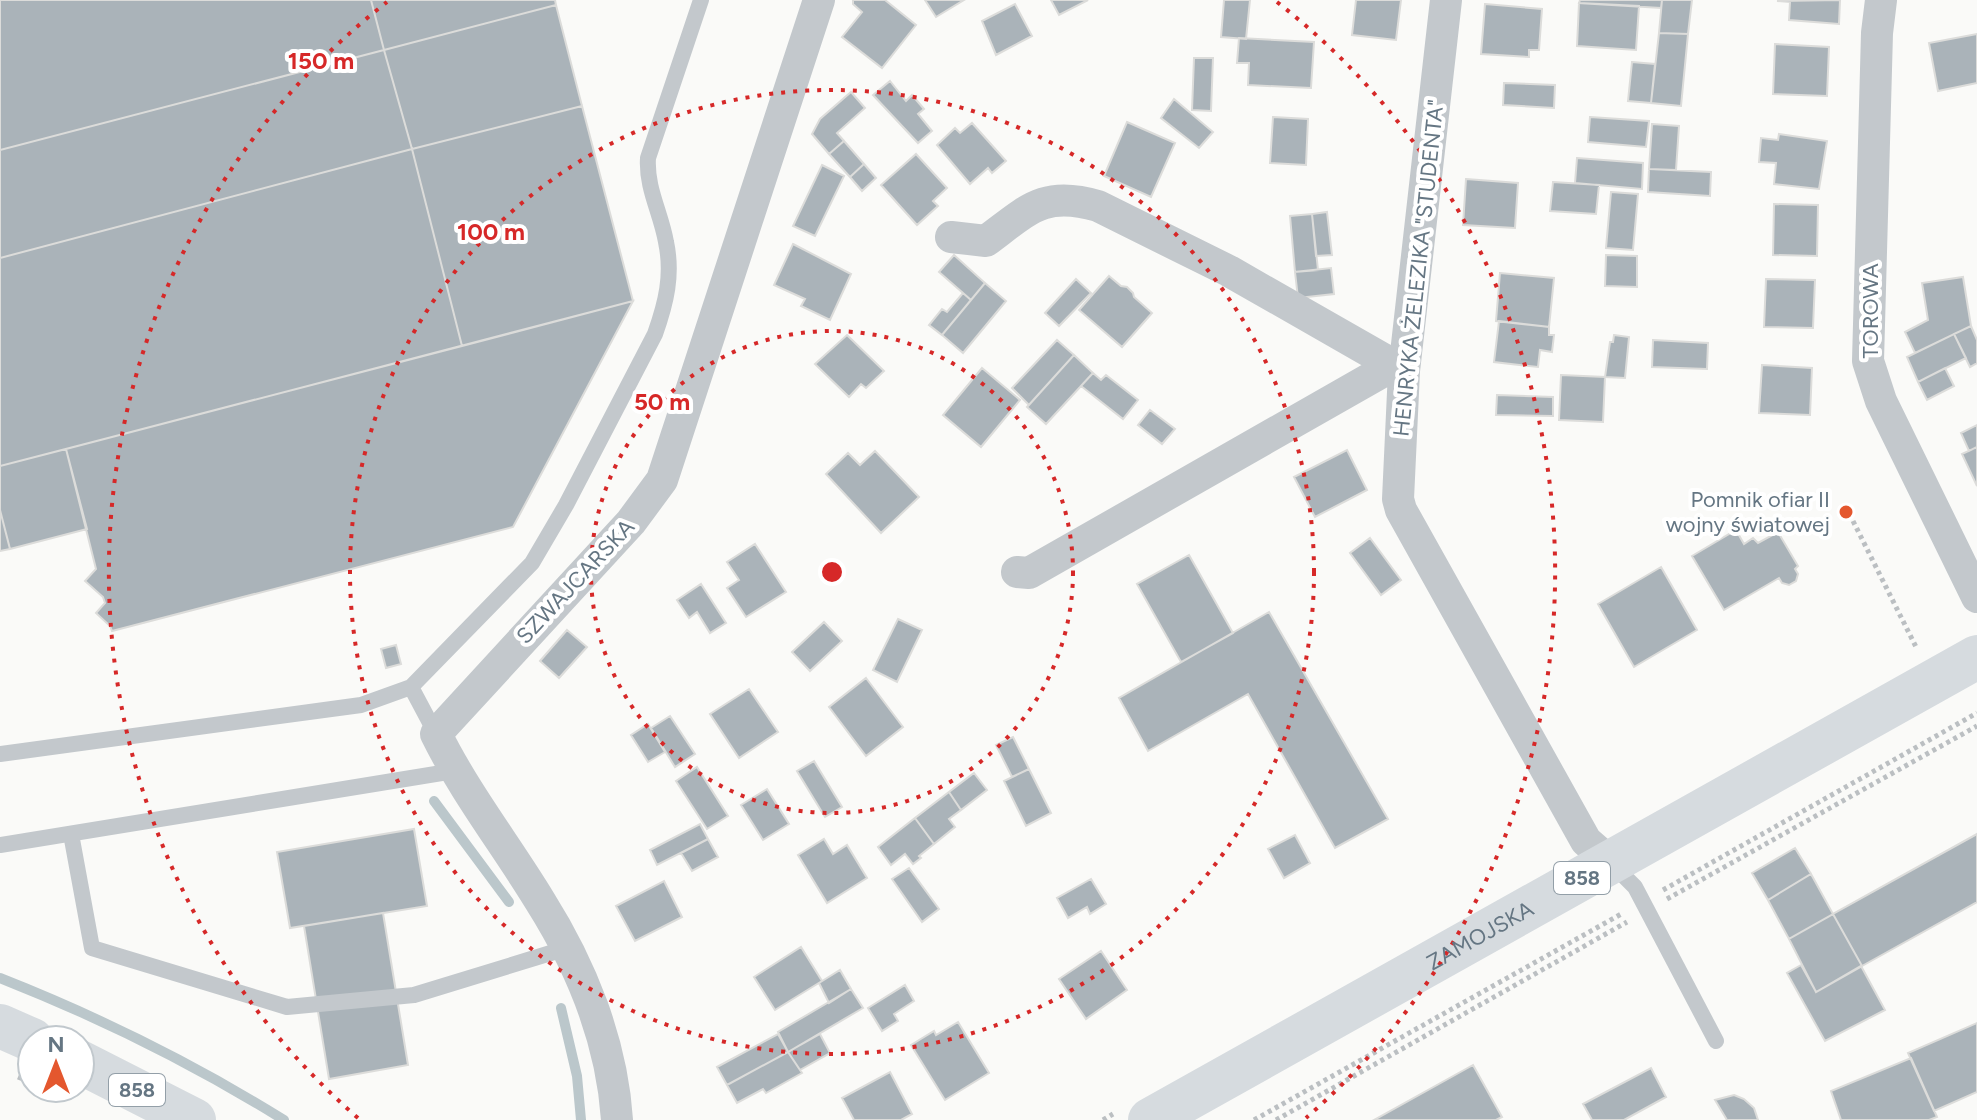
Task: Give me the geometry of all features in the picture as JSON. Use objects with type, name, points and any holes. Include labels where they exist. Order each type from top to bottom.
[{"type":"main road","name":"ZAMOJSKA","points":[[1150,1120],[1194,1110],[1610,862],[1977,657]]},
{"type":"main road","name":"858","points":[[96,1070],[194,1120]]},
{"type":"street","name":"SZWAJCARSKA","points":[[436,734],[631,522],[662,480],[819,0]]},
{"type":"street","name":"HENRYKA ŻELEZIKA \"STUDENTA\"","points":[[1446,0],[1399,368],[1398,499],[1401,510],[1586,841],[1610,862]]},
{"type":"street","name":"TOROWA","points":[[1881,0],[1876,49],[1868,361],[1881,401],[1977,597]]},
{"type":"street","points":[[951,237],[986,241],[1039,205],[1052,199],[1075,199],[1098,206],[1229,271],[1399,368]]},
{"type":"street","points":[[1017,572],[1029,573],[1399,368]]},
{"type":"street","points":[[436,734],[454,771],[534,891],[567,948],[603,1041],[617,1120]]},
{"type":"lane","points":[[0,754],[361,705],[411,687],[532,563],[566,505],[655,334],[665,306],[670,271],[666,242],[648,182],[648,158],[701,0]]},
{"type":"lane","points":[[411,687],[436,734]]},
{"type":"lane","points":[[0,845],[454,771]]},
{"type":"lane","points":[[71,834],[92,948],[287,1007],[414,995],[567,948]]},
{"type":"lane","points":[[1610,862],[1635,887],[1716,1041]]},
{"type":"path","points":[[1853,521],[1922,658]]},
{"type":"path","points":[[1254,1120],[1977,713]]},
{"type":"building","points":[[0,0],[371,0],[384,50],[0,150]]},
{"type":"building","points":[[371,0],[555,0],[556,5],[384,50]]},
{"type":"building","points":[[853,0],[885,0],[916,25],[882,68],[842,37],[862,12]]},
{"type":"building","points":[[925,0],[964,0],[936,17]]},
{"type":"building","points":[[1051,0],[1088,0],[1059,15]]},
{"type":"building","points":[[1224,0],[1250,0],[1246,39],[1221,37]]},
{"type":"building","points":[[1356,0],[1401,0],[1396,40],[1352,35]]},
{"type":"building","points":[[1580,0],[1662,0],[1661,8],[1579,3]]},
{"type":"building","points":[[1662,0],[1692,0],[1688,34],[1659,33]]},
{"type":"building","points":[[1840,0],[1839,24],[1789,20],[1790,2],[1777,1]]},
{"type":"building","points":[[1579,3],[1639,6],[1636,50],[1577,46]]},
{"type":"building","points":[[1015,4],[1032,36],[996,55],[982,21]]},
{"type":"building","points":[[1485,4],[1542,9],[1539,50],[1529,50],[1529,57],[1481,54]]},
{"type":"building","points":[[556,5],[582,106],[412,149],[384,50]]},
{"type":"building","points":[[1659,33],[1688,34],[1681,106],[1651,103]]},
{"type":"building","points":[[1977,34],[1977,83],[1938,91],[1929,43]]},
{"type":"building","points":[[1239,38],[1314,42],[1311,88],[1248,85],[1249,63],[1237,63]]},
{"type":"building","points":[[1775,44],[1829,47],[1827,96],[1773,94]]},
{"type":"building","points":[[384,50],[412,149],[0,258],[0,150]]},
{"type":"building","points":[[1194,58],[1213,58],[1211,111],[1192,110]]},
{"type":"building","points":[[1632,62],[1655,64],[1651,103],[1628,101]]},
{"type":"building","points":[[890,81],[906,101],[912,95],[924,109],[918,114],[932,131],[918,143],[873,95]]},
{"type":"building","points":[[1504,83],[1555,85],[1554,108],[1503,105]]},
{"type":"building","points":[[851,92],[865,108],[837,133],[844,141],[829,154],[812,134],[820,119]]},
{"type":"building","points":[[1174,99],[1213,132],[1199,148],[1161,118]]},
{"type":"building","points":[[582,106],[633,301],[462,346],[412,149]]},
{"type":"building","points":[[1273,117],[1308,119],[1306,165],[1270,163]]},
{"type":"building","points":[[1590,117],[1649,121],[1646,147],[1588,142]]},
{"type":"building","points":[[1127,122],[1175,143],[1151,197],[1104,176]]},
{"type":"building","points":[[972,123],[1006,161],[992,173],[988,168],[970,184],[937,145],[955,128],[960,133]]},
{"type":"building","points":[[1652,124],[1679,126],[1676,170],[1649,169]]},
{"type":"building","points":[[1779,134],[1827,141],[1819,189],[1774,184],[1776,163],[1759,162],[1761,138],[1778,140]]},
{"type":"building","points":[[844,141],[864,164],[850,177],[829,154]]},
{"type":"building","points":[[412,149],[462,346],[0,466],[0,258]]},
{"type":"building","points":[[916,154],[947,188],[933,201],[938,206],[917,225],[881,185]]},
{"type":"building","points":[[1577,158],[1643,163],[1642,189],[1575,183]]},
{"type":"building","points":[[864,164],[876,178],[862,191],[850,177]]},
{"type":"building","points":[[822,165],[844,176],[815,236],[793,226]]},
{"type":"building","points":[[1649,169],[1711,172],[1710,196],[1648,192]]},
{"type":"building","points":[[1466,179],[1518,183],[1515,228],[1463,225]]},
{"type":"building","points":[[1553,182],[1599,185],[1596,214],[1550,211]]},
{"type":"building","points":[[1611,192],[1638,194],[1633,250],[1606,248]]},
{"type":"building","points":[[1774,204],[1818,205],[1817,256],[1773,255]]},
{"type":"building","points":[[1327,212],[1332,255],[1316,256],[1312,214]]},
{"type":"building","points":[[1312,214],[1318,270],[1295,272],[1290,216]]},
{"type":"building","points":[[793,244],[851,274],[830,320],[801,306],[805,299],[774,285]]},
{"type":"building","points":[[954,255],[985,283],[971,300],[939,272]]},
{"type":"building","points":[[1606,255],[1637,256],[1637,287],[1605,286]]},
{"type":"building","points":[[1331,268],[1334,294],[1298,298],[1295,272]]},
{"type":"building","points":[[1500,273],[1554,278],[1549,327],[1496,321]]},
{"type":"building","points":[[1109,276],[1127,287],[1152,313],[1122,347],[1079,310]]},
{"type":"building","points":[[1963,277],[1971,326],[1915,353],[1905,332],[1928,320],[1922,283]]},
{"type":"building","points":[[1076,279],[1091,293],[1059,326],[1045,313]]},
{"type":"building","points":[[1766,279],[1815,280],[1813,328],[1764,327]]},
{"type":"building","points":[[985,283],[1006,301],[963,353],[942,335]]},
{"type":"building","points":[[963,293],[971,300],[942,335],[929,325],[942,309],[947,312]]},
{"type":"building","points":[[633,301],[513,527],[112,631],[96,613],[105,603],[103,597],[85,581],[96,569],[66,449]]},
{"type":"building","points":[[1499,321],[1549,327],[1549,335],[1554,335],[1552,352],[1540,350],[1538,367],[1494,362]]},
{"type":"building","points":[[1971,326],[1977,340],[1977,363],[1970,367],[1954,334]]},
{"type":"building","points":[[1954,334],[1966,358],[1918,382],[1907,357]]},
{"type":"building","points":[[847,335],[884,371],[866,388],[861,384],[849,397],[815,364]]},
{"type":"building","points":[[1614,335],[1629,337],[1625,378],[1605,377],[1610,342],[1613,342]]},
{"type":"building","points":[[1057,340],[1074,355],[1029,405],[1012,388]]},
{"type":"building","points":[[1653,340],[1708,343],[1707,369],[1652,367]]},
{"type":"building","points":[[1074,355],[1093,373],[1046,424],[1027,407]]},
{"type":"building","points":[[1762,365],[1812,368],[1810,415],[1759,413]]},
{"type":"building","points":[[982,368],[1020,400],[981,447],[943,415]]},
{"type":"building","points":[[1945,368],[1954,386],[1927,400],[1918,382]]},
{"type":"building","points":[[1093,373],[1101,380],[1106,375],[1138,400],[1123,419],[1081,386]]},
{"type":"building","points":[[1561,375],[1605,377],[1603,422],[1559,420]]},
{"type":"building","points":[[1497,395],[1553,397],[1553,416],[1496,415]]},
{"type":"building","points":[[1150,410],[1175,429],[1162,444],[1138,425]]},
{"type":"building","points":[[1977,425],[1977,447],[1969,451],[1961,433]]},
{"type":"building","points":[[1977,447],[1977,486],[1962,454]]},
{"type":"building","points":[[66,449],[87,529],[10,549],[0,510],[0,466]]},
{"type":"building","points":[[1347,450],[1367,490],[1315,517],[1294,477]]},
{"type":"building","points":[[875,451],[919,497],[881,533],[826,474],[848,453],[860,465]]},
{"type":"building","points":[[0,510],[10,549],[0,551]]},
{"type":"building","points":[[1736,530],[1744,544],[1753,538],[1758,543],[1778,532],[1798,566],[1795,569],[1798,574],[1796,581],[1789,585],[1779,578],[1724,610],[1692,556]]},
{"type":"building","points":[[1370,538],[1401,580],[1381,595],[1350,553]]},
{"type":"building","points":[[755,544],[786,592],[746,617],[727,588],[739,580],[727,562]]},
{"type":"building","points":[[1189,555],[1233,633],[1181,662],[1137,584]]},
{"type":"building","points":[[1661,567],[1697,630],[1634,667],[1598,604]]},
{"type":"building","points":[[701,584],[726,623],[710,633],[697,612],[689,618],[677,600]]},
{"type":"building","points":[[1269,612],[1388,819],[1335,848],[1248,694],[1148,751],[1119,698]]},
{"type":"building","points":[[898,619],[922,630],[897,682],[873,670]]},
{"type":"building","points":[[824,622],[842,641],[810,671],[792,652]]},
{"type":"building","points":[[567,630],[587,647],[559,678],[540,661]]},
{"type":"building","points":[[396,645],[401,664],[386,668],[381,649]]},
{"type":"building","points":[[866,678],[903,727],[866,756],[829,707]]},
{"type":"building","points":[[749,689],[778,732],[739,758],[710,714]]},
{"type":"building","points":[[670,716],[695,754],[675,767],[651,728]]},
{"type":"building","points":[[648,724],[665,752],[648,762],[631,735]]},
{"type":"building","points":[[1013,737],[1029,769],[1012,777],[996,745]]},
{"type":"building","points":[[814,761],[842,807],[825,817],[797,771]]},
{"type":"building","points":[[697,767],[728,816],[707,829],[676,781]]},
{"type":"building","points":[[1029,769],[1051,813],[1026,826],[1004,781]]},
{"type":"building","points":[[974,773],[987,790],[961,810],[949,792]]},
{"type":"building","points":[[767,789],[789,824],[763,840],[741,805]]},
{"type":"building","points":[[949,792],[961,810],[949,819],[955,827],[934,844],[915,818]]},
{"type":"building","points":[[915,818],[934,844],[913,864],[905,854],[891,865],[878,847]]},
{"type":"building","points":[[700,824],[708,839],[657,865],[650,850]]},
{"type":"building","points":[[414,829],[427,906],[290,928],[277,852]]},
{"type":"building","points":[[1977,834],[1977,902],[1862,966],[1833,914]]},
{"type":"building","points":[[1295,835],[1310,863],[1284,878],[1268,849]]},
{"type":"building","points":[[708,839],[718,857],[692,871],[681,853]]},
{"type":"building","points":[[824,839],[833,854],[847,845],[867,878],[827,903],[798,855]]},
{"type":"building","points":[[1795,848],[1811,874],[1768,900],[1752,873]]},
{"type":"building","points":[[909,868],[939,909],[922,922],[892,879]]},
{"type":"building","points":[[1811,874],[1833,914],[1789,939],[1768,900]]},
{"type":"building","points":[[1091,879],[1106,904],[1090,914],[1087,907],[1068,918],[1057,898]]},
{"type":"building","points":[[664,881],[682,917],[635,941],[616,906]]},
{"type":"building","points":[[383,913],[408,1065],[329,1079],[304,926]]},
{"type":"building","points":[[1833,914],[1862,966],[1816,992],[1789,939]]},
{"type":"building","points":[[801,947],[822,981],[775,1010],[754,977]]},
{"type":"building","points":[[1101,951],[1127,990],[1086,1019],[1059,979]]},
{"type":"building","points":[[1801,965],[1816,992],[1861,966],[1885,1010],[1825,1041],[1787,973]]},
{"type":"building","points":[[840,970],[851,989],[829,1003],[819,983]]},
{"type":"building","points":[[905,985],[914,1001],[894,1014],[898,1021],[882,1031],[868,1008]]},
{"type":"building","points":[[851,989],[863,1008],[788,1052],[778,1032]]},
{"type":"building","points":[[958,1022],[989,1073],[945,1100],[911,1045],[934,1031],[936,1035]]},
{"type":"building","points":[[1977,1023],[1977,1092],[1934,1111],[1908,1053]]},
{"type":"building","points":[[778,1034],[788,1052],[727,1085],[717,1067]]},
{"type":"building","points":[[820,1034],[830,1053],[800,1070],[788,1052]]},
{"type":"building","points":[[788,1052],[802,1073],[766,1093],[763,1089],[737,1103],[727,1085]]},
{"type":"building","points":[[1911,1058],[1937,1117],[1929,1120],[1841,1120],[1831,1091]]},
{"type":"building","points":[[1473,1065],[1502,1117],[1496,1120],[1374,1120]]},
{"type":"building","points":[[1651,1068],[1666,1097],[1624,1120],[1592,1120],[1583,1104]]},
{"type":"building","points":[[890,1072],[912,1114],[901,1120],[854,1120],[842,1098]]},
{"type":"building","points":[[1734,1095],[1754,1108],[1758,1120],[1727,1120],[1715,1100]]},
{"type":"waterway","points":[[434,801],[509,902]]},
{"type":"waterway","points":[[0,978],[145,1043],[284,1120]]},
{"type":"waterway","points":[[561,1008],[577,1076],[581,1120]]},
{"type":"place","name":"Pomnik ofiar II wojny światowej","points":[[1846,512]]}]
